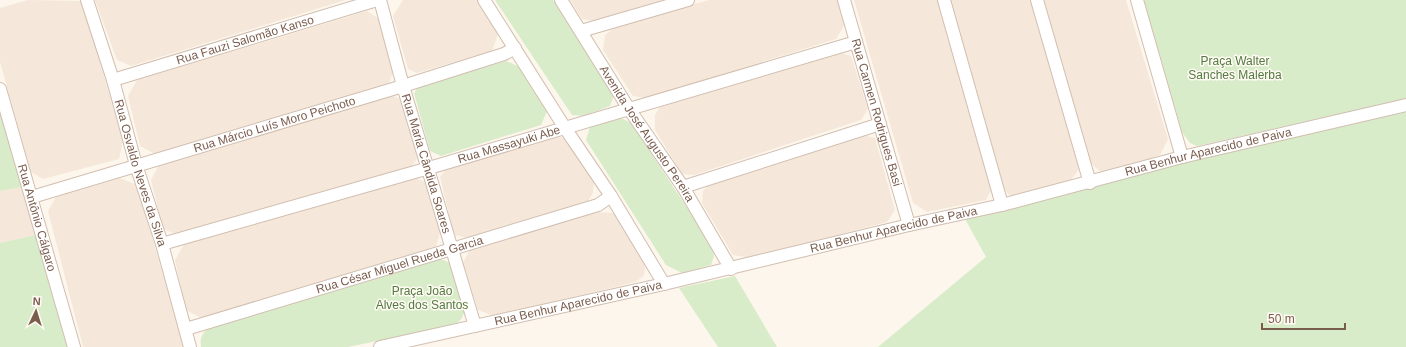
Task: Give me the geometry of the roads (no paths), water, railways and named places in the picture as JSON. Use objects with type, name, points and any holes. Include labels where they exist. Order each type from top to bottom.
[{"type":"street","name":"Rua Osvaldo Neves da Silva","points":[[87,0],[113,80],[136,165],[162,244],[190,347]]},
{"type":"street","name":"Rua Fauzi Salomão Kanso","points":[[113,80],[377,0]]},
{"type":"street","name":"Rua Maria Cândida Soares","points":[[380,0],[403,86],[429,168],[475,326]]},
{"type":"street","points":[[484,0],[564,128],[611,196],[664,284]]},
{"type":"street","name":"Avenida José Augusto Pereira","points":[[561,0],[630,109],[683,187],[731,269]]},
{"type":"street","points":[[581,32],[688,0]]},
{"type":"street","name":"Rua Carmen Rodrigues Basi","points":[[844,0],[909,225]]},
{"type":"street","points":[[944,0],[1002,206]]},
{"type":"street","points":[[1037,0],[1090,183]]},
{"type":"street","points":[[1137,0],[1182,157]]},
{"type":"street","name":"Rua Massayuki Abe","points":[[162,244],[429,168],[856,42]]},
{"type":"street","name":"Rua Márcio Luís Moro Peichoto","points":[[32,197],[403,86],[504,54],[515,48]]},
{"type":"street","name":"Rua Antônio Cálgaro","points":[[0,89],[74,347]]},
{"type":"street","name":"Rua Benhur Aparecido de Paiva","points":[[380,347],[731,269],[909,225],[1002,206],[1182,157],[1406,105]]},
{"type":"street","points":[[683,187],[880,124]]},
{"type":"street","name":"Rua César Miguel Rueda Garcia","points":[[186,329],[598,205],[611,196]]},
{"type":"park label","name":"Praça Walter Sanches Malerba","points":[[1235,68]]},
{"type":"park label","name":"Praça João Alves dos Santos","points":[[422,298]]}]
